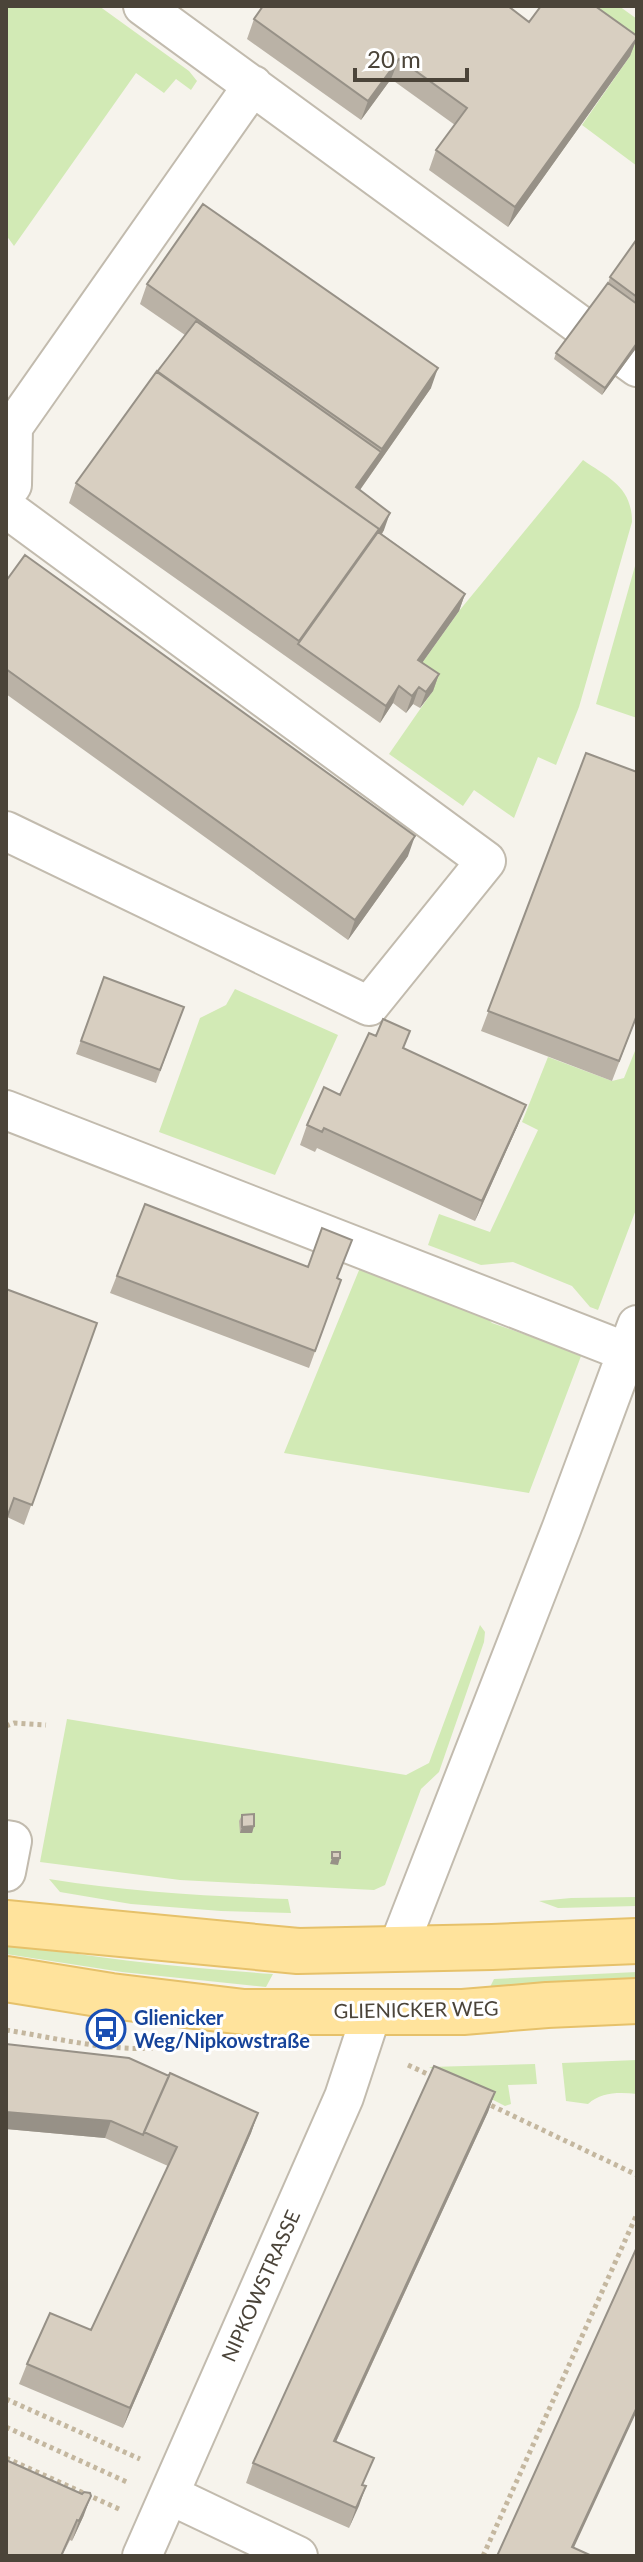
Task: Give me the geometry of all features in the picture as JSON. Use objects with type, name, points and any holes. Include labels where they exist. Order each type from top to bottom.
[{"type":"main road","points":[[6,1923],[298,1951],[637,1941]]},
{"type":"main road","points":[[372,2012],[398,1948]]},
{"type":"main road","name":"GLIENICKER WEG","points":[[6,1979],[111,1996],[244,2012],[463,2012],[637,2001]]},
{"type":"street","points":[[151,8],[637,367]]},
{"type":"street","points":[[6,493],[12,485],[13,427],[253,85]]},
{"type":"street","points":[[6,508],[486,861],[369,1006],[6,831]]},
{"type":"street","points":[[6,1110],[633,1344],[398,1948]]},
{"type":"street","points":[[6,1840],[12,1841],[6,1872]]},
{"type":"street","name":"NIPKOWSTRASSE","points":[[142,2556],[344,2097],[372,2012]]},
{"type":"street","points":[[170,2495],[298,2556]]},
{"type":"path","points":[[6,1726],[14,1723],[46,1725]]},
{"type":"path","points":[[106,2038],[107,2058]]},
{"type":"path","points":[[408,2065],[436,2078]]},
{"type":"path","points":[[479,2099],[637,2175]]},
{"type":"path","points":[[483,2556],[637,2214]]},
{"type":"path","points":[[6,2399],[140,2459]]},
{"type":"path","points":[[6,2427],[129,2483]]},
{"type":"path","points":[[6,2458],[119,2509]]},
{"type":"green space","points":[[6,6],[99,6],[189,71],[197,81],[191,90],[176,79],[164,93],[136,73],[14,246],[6,235]]},
{"type":"green space","points":[[560,6],[619,6],[637,19],[637,166],[582,125],[630,56]]},
{"type":"green space","points":[[583,460],[610,478],[623,492],[631,510],[632,522],[579,707],[556,765],[538,757],[514,818],[474,790],[463,806],[389,754],[432,692],[412,677],[459,611]]},
{"type":"green space","points":[[637,559],[637,718],[596,704]]},
{"type":"green space","points":[[235,989],[338,1035],[275,1175],[159,1132],[200,1018],[226,1005]]},
{"type":"green space","points":[[637,1046],[637,1207],[598,1310],[590,1307],[572,1286],[513,1262],[481,1265],[428,1245],[439,1214],[490,1232],[538,1130],[522,1122],[548,1057],[612,1081],[624,1078]]},
{"type":"green space","points":[[364,1258],[469,1299],[492,1323],[549,1343],[575,1340],[586,1343],[529,1493],[284,1453]]},
{"type":"green space","points":[[480,1625],[485,1632],[484,1642],[439,1772],[421,1789],[385,1885],[374,1890],[180,1880],[40,1862],[67,1719],[406,1775],[429,1763]]},
{"type":"green space","points":[[49,1879],[168,1893],[288,1899],[291,1913],[131,1904],[60,1892]]},
{"type":"green space","points":[[637,1897],[637,1906],[558,1908],[539,1901],[571,1898]]},
{"type":"green space","points":[[6,1943],[139,1962],[273,1974],[266,1987],[122,1972],[6,1954]]},
{"type":"green space","points":[[637,1972],[637,1982],[490,1987],[494,1979]]},
{"type":"green space","points":[[637,2060],[637,2094],[611,2094],[588,2104],[566,2101],[562,2063]]},
{"type":"green space","points":[[535,2064],[537,2084],[508,2085],[511,2104],[505,2106],[429,2067]]},
{"type":"building","points":[[263,6],[508,6],[529,22],[541,6],[595,6],[637,38],[515,207],[436,150],[467,108],[399,59],[368,101],[254,19]]},
{"type":"building","points":[[203,204],[438,368],[382,449],[147,284]]},
{"type":"building","points":[[637,239],[637,297],[610,277]]},
{"type":"building","points":[[608,283],[637,304],[637,343],[605,388],[556,353]]},
{"type":"building","points":[[196,321],[381,452],[356,487],[390,513],[378,532],[379,529],[157,372]]},
{"type":"building","points":[[157,371],[379,529],[299,641],[76,483]]},
{"type":"building","points":[[378,532],[465,594],[418,660],[439,674],[426,692],[419,687],[412,696],[399,686],[386,706],[298,644]]},
{"type":"building","points":[[25,555],[415,836],[355,920],[6,669],[6,581]]},
{"type":"building","points":[[586,753],[637,772],[637,1015],[619,1061],[488,1011]]},
{"type":"building","points":[[104,977],[184,1007],[160,1070],[81,1041]]},
{"type":"building","points":[[383,1019],[410,1031],[403,1048],[526,1105],[482,1201],[324,1128],[322,1132],[307,1125],[324,1087],[340,1095],[369,1033],[376,1036]]},
{"type":"building","points":[[145,1204],[308,1267],[322,1228],[352,1240],[315,1351],[117,1276]]},
{"type":"building","points":[[6,1289],[97,1323],[32,1505],[14,1498],[6,1520]]},
{"type":"building","points":[[254,1814],[254,1826],[242,1827],[242,1815]]},
{"type":"building","points":[[332,1852],[340,1852],[340,1858],[332,1858]]},
{"type":"building","points":[[6,2044],[129,2058],[169,2076],[143,2135],[111,2121],[6,2112]]},
{"type":"building","points":[[434,2066],[495,2092],[334,2441],[374,2458],[356,2508],[253,2463]]},
{"type":"building","points":[[170,2073],[258,2113],[130,2408],[27,2364],[50,2313],[91,2330],[177,2147],[144,2132]]},
{"type":"building","points":[[637,2247],[637,2407],[572,2547],[592,2556],[497,2556]]},
{"type":"building","points":[[6,2460],[82,2494],[90,2493],[61,2556],[6,2556]]},
{"type":"place","name":"Glienicker Weg/Nipkowstraße","points":[[106,2029]]}]
